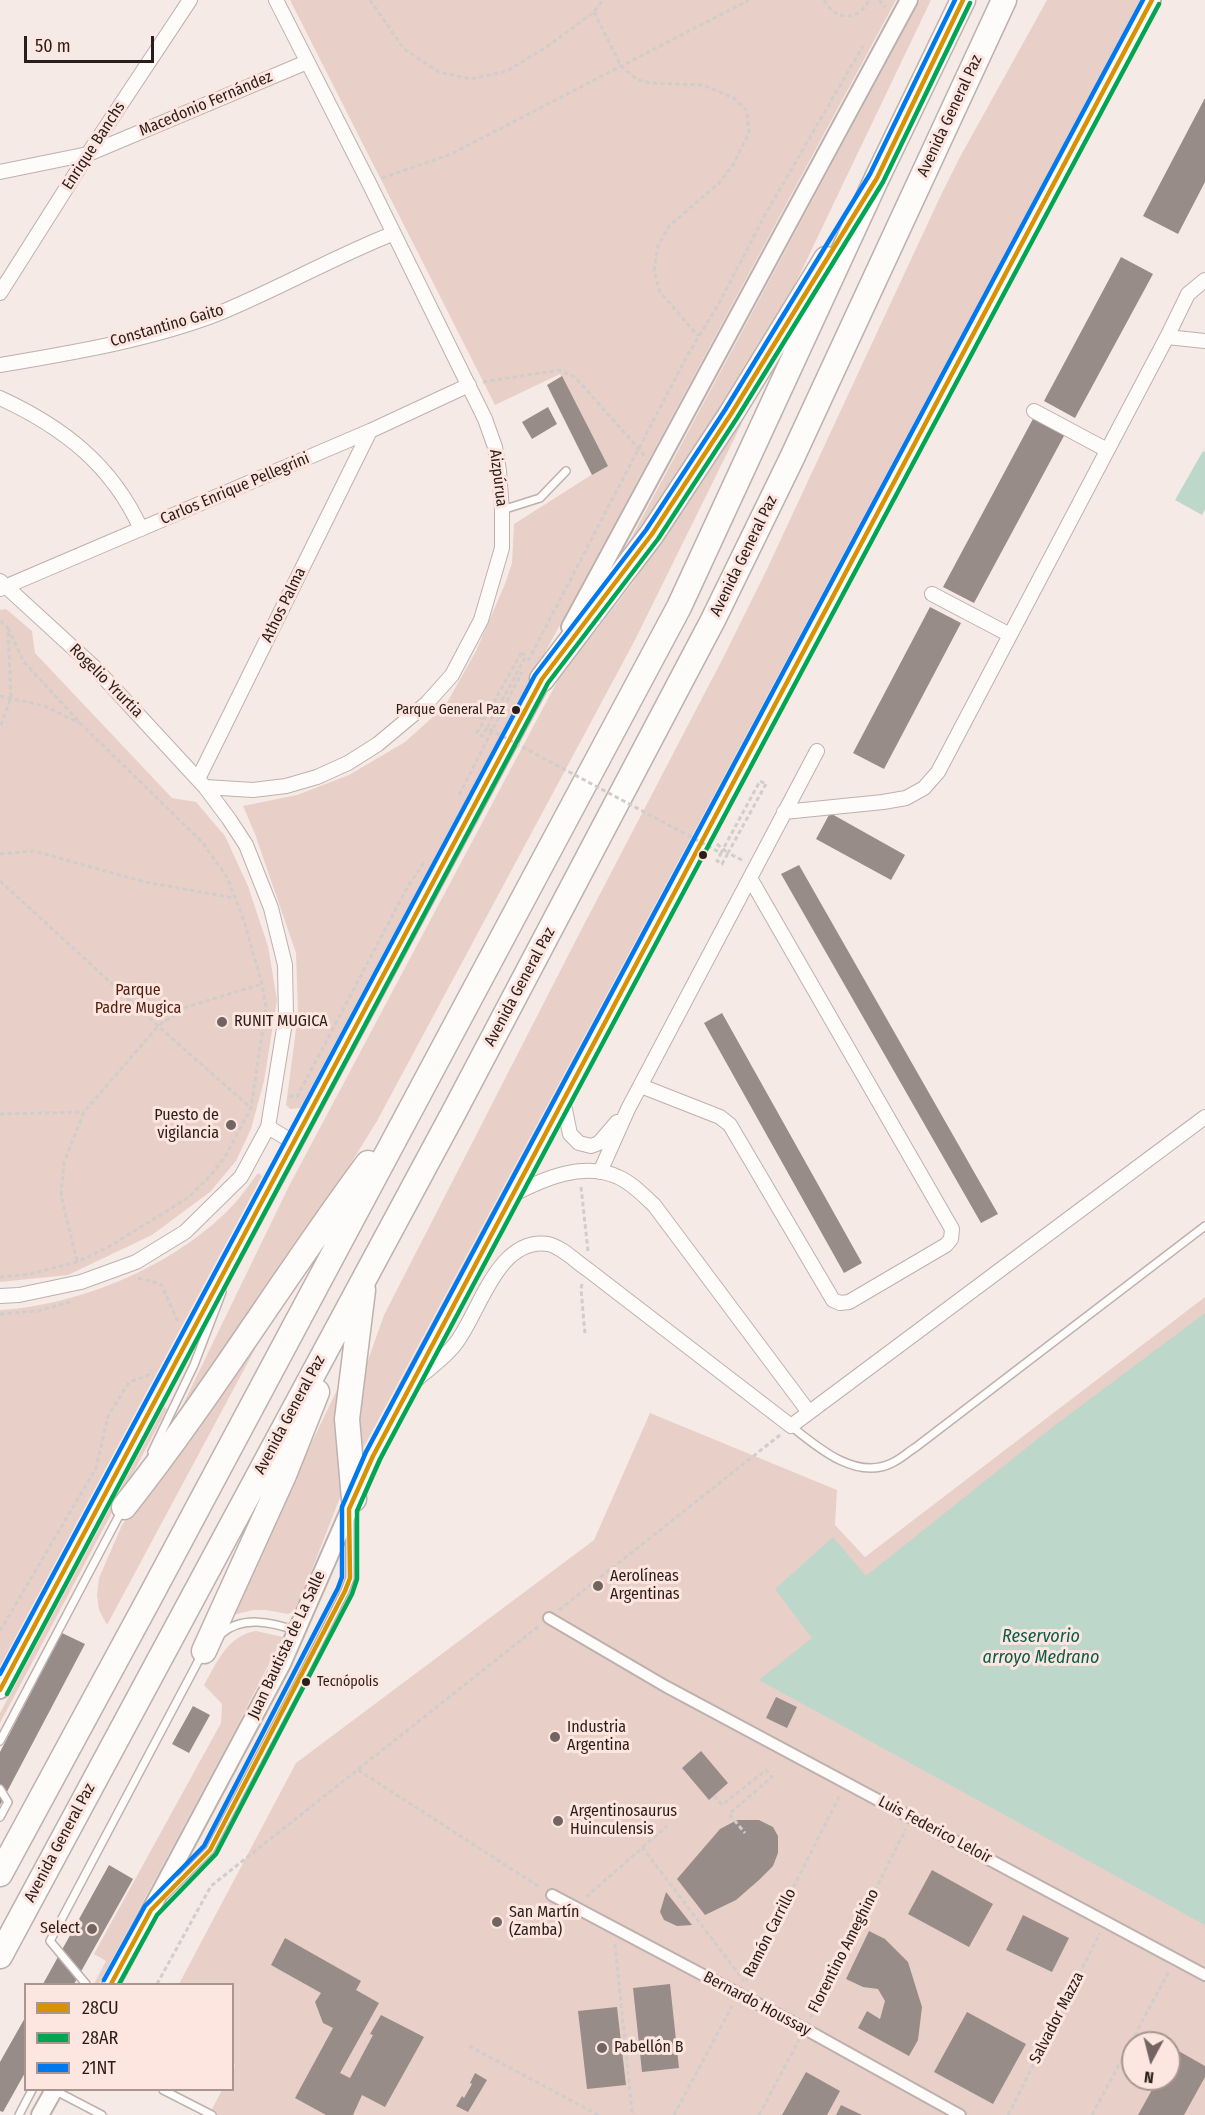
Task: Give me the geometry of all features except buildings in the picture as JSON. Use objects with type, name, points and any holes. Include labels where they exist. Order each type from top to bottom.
[{"type":"highway","points":[[0,1874],[679,607],[877,178],[963,0]]},
{"type":"highway","name":"Avenida General Paz","points":[[0,1956],[454,1112],[713,620],[800,439],[1004,0]]},
{"type":"highway","points":[[963,88],[1021,0]]},
{"type":"highway","points":[[542,680],[652,534],[731,414],[877,178]]},
{"type":"highway","points":[[124,1507],[161,1460],[329,1216],[416,1099]]},
{"type":"highway","points":[[352,1504],[348,1419],[364,1276]]},
{"type":"highway","points":[[204,1651],[284,1475],[364,1276]]},
{"type":"street","name":"Enrique Banchs","points":[[0,293],[190,0]]},
{"type":"street","name":"Aizpúrua","points":[[202,783],[253,790],[286,786],[317,777],[348,764],[378,744],[427,703],[452,675],[481,620],[502,548],[502,510],[495,447],[485,419],[276,0]]},
{"type":"street","points":[[0,1690],[909,0]]},
{"type":"street","name":"Juan Bautista de La Salle","points":[[112,1983],[282,1664],[373,1456],[409,1387],[1152,0]]},
{"type":"street","name":"Macedonio Fernández","points":[[0,172],[88,154],[307,62]]},
{"type":"street","name":"Constantino Gaito","points":[[0,365],[58,355],[160,332],[221,312],[392,234]]},
{"type":"street","points":[[784,812],[906,798],[924,788],[938,772],[1188,294],[1205,280]]},
{"type":"street","points":[[1167,337],[1205,341]]},
{"type":"street","name":"Carlos Enrique Pellegrini","points":[[2,585],[141,529],[370,431],[469,385]]},
{"type":"street","points":[[0,398],[57,428],[92,457],[132,509],[141,529]]},
{"type":"street","points":[[1034,411],[1107,450]]},
{"type":"street","name":"Athos Palma","points":[[202,783],[370,431]]},
{"type":"street","name":"Rogelio Yrurtia","points":[[0,1296],[19,1295],[81,1282],[136,1262],[185,1232],[241,1177],[268,1127],[286,1016],[285,965],[271,908],[246,845],[230,819],[202,783],[95,668],[2,585]]},
{"type":"street","points":[[932,594],[1010,635]]},
{"type":"street","points":[[600,1172],[628,1109],[817,751]]},
{"type":"street","points":[[641,1086],[720,1117],[730,1125],[833,1300],[840,1303],[849,1302],[946,1245],[951,1239],[952,1229],[750,878]]},
{"type":"street","points":[[563,1100],[570,1134],[579,1143],[591,1146],[599,1143],[628,1109]]},
{"type":"street","points":[[409,1387],[456,1344],[500,1267],[523,1247],[548,1244],[558,1248],[586,1269],[790,1426],[1205,1117]]},
{"type":"street","points":[[268,1127],[293,1142]]},
{"type":"street","points":[[512,1195],[549,1177],[579,1172],[600,1172],[618,1177],[636,1188],[654,1205],[808,1411]]},
{"type":"street","name":"Luis Federico Leloir","points":[[549,1618],[665,1686],[1205,1975]]},
{"type":"street","name":"Bernardo Houssay","points":[[552,1895],[960,2115]]},
{"type":"street","points":[[40,2115],[53,2091]]},
{"type":"lane","points":[[502,510],[540,498],[566,471]]},
{"type":"lane","points":[[790,1426],[817,1447],[851,1465],[871,1467],[891,1464],[1205,1226]]},
{"type":"lane","points":[[0,1741],[124,1507],[194,1365],[243,1236]]},
{"type":"lane","points":[[151,1910],[210,1850],[345,1591],[350,1578],[352,1504]]},
{"type":"lane","points":[[85,1983],[50,1941],[204,1651],[224,1632],[236,1625],[255,1621],[280,1625],[297,1631]]},
{"type":"lane","points":[[0,1789],[8,1802],[0,1816]]},
{"type":"lane","points":[[19,2115],[31,2091]]},
{"type":"lane","points":[[56,2091],[102,2115]]},
{"type":"lane","points":[[165,2091],[212,2115]]},
{"type":"path","points":[[370,0],[404,49],[439,72],[471,79],[507,71],[545,48],[594,12],[603,0]]},
{"type":"path","points":[[369,183],[451,154],[749,0]]},
{"type":"path","points":[[824,0],[830,10],[840,16],[852,16],[862,11],[869,0]]},
{"type":"path","points":[[879,0],[885,7]]},
{"type":"path","points":[[594,12],[621,66],[638,80],[651,83],[703,85],[734,98],[747,111],[749,133],[734,165],[719,183],[669,226],[658,246],[654,271],[660,292],[699,337]]},
{"type":"path","points":[[456,803],[500,713],[687,356],[717,307],[766,213],[868,36]]},
{"type":"path","points":[[469,385],[559,370],[575,377],[656,469]]},
{"type":"path","points":[[0,621],[8,628],[24,663],[83,726],[202,842],[227,877],[262,984],[266,1007],[251,1108],[225,1157],[189,1197],[111,1246],[77,1262],[30,1274],[0,1276]]},
{"type":"path","points":[[0,728],[10,697],[8,628]]},
{"type":"path","points":[[521,653],[526,656],[483,736],[477,733],[490,709],[521,653]]},
{"type":"path","points":[[0,696],[45,706],[83,726]]},
{"type":"path","points":[[427,703],[484,719]]},
{"type":"path","points":[[490,709],[500,713]]},
{"type":"path","points":[[487,728],[721,853]]},
{"type":"path","points":[[760,781],[766,784],[722,864],[717,861],[721,853],[760,781]]},
{"type":"path","points":[[712,850],[716,843],[734,856]]},
{"type":"path","points":[[0,854],[34,851],[145,882],[234,898]]},
{"type":"path","points":[[274,1093],[297,1097],[407,888],[424,861]]},
{"type":"path","points":[[0,881],[251,1108]]},
{"type":"path","points":[[77,1262],[61,1196],[64,1162],[84,1112],[158,1026],[186,1007],[262,984]]},
{"type":"path","points":[[0,1114],[84,1112]]},
{"type":"path","points":[[225,1157],[241,1177]]},
{"type":"path","points":[[579,1172],[589,1248],[581,1289],[585,1334]]},
{"type":"path","points":[[129,1282],[138,1278],[160,1284],[178,1324],[184,1314]]},
{"type":"path","points":[[0,1314],[38,1311],[79,1299]]},
{"type":"path","points":[[0,1631],[96,1468],[108,1416],[129,1382],[147,1376],[153,1367]]},
{"type":"path","points":[[158,1983],[211,1886],[790,1426]]},
{"type":"path","points":[[358,1770],[552,1895]]},
{"type":"path","points":[[714,1796],[722,1805],[766,1770],[772,1777],[729,1814],[745,1833]]},
{"type":"path","name":"Ramón Carrillo","points":[[674,2115],[746,1982],[847,1782]]},
{"type":"path","name":"Florentino Ameghino","points":[[759,2115],[911,1818]]},
{"type":"path","points":[[576,1907],[667,1826]]},
{"type":"path","points":[[642,1847],[746,1982]]},
{"type":"path","name":"Salvador Mazza","points":[[1008,2115],[1106,1920]]},
{"type":"path","points":[[613,1927],[632,2112],[630,2115]]},
{"type":"path","points":[[1092,2115],[1175,1959]]},
{"type":"path","points":[[469,2046],[598,2115]]},
{"type":"green space","name":"Parque General Paz","points":[[290,0],[896,0],[300,1108],[290,1109],[286,1105],[298,1014],[296,953],[243,806],[297,795],[349,775],[405,742],[445,706],[476,651],[505,584],[512,563],[514,524],[607,465],[560,374],[495,405]]},
{"type":"green space","points":[[920,0],[931,0],[788,299],[629,558],[622,555]]},
{"type":"green space","points":[[1047,0],[1141,0],[361,1452],[357,1419],[362,1377],[384,1315],[724,656],[960,157]]},
{"type":"green space","points":[[739,422],[742,423],[635,640],[377,1121],[330,1197],[173,1425],[289,1186],[558,680],[632,584]]},
{"type":"green space","name":"Parque Padre Mugica","points":[[6,609],[32,631],[35,653],[172,798],[196,802],[225,836],[248,886],[268,946],[277,1000],[264,1081],[251,1129],[236,1161],[210,1192],[152,1235],[68,1275],[0,1282],[0,610]]},
{"type":"green space","points":[[258,1173],[262,1176],[0,1666],[0,1310],[63,1300],[96,1290],[127,1278],[158,1262],[186,1245],[212,1225],[235,1203]]},
{"type":"green space","name":"Tecnópolis","points":[[1205,1297],[1205,2115],[209,2115],[221,2091],[234,2091],[234,1983],[180,1983],[296,1763],[594,1540],[650,1413],[837,1490],[835,1525],[865,1557]]},
{"type":"green space","points":[[269,1323],[107,1625],[99,1610],[97,1595],[99,1578],[122,1525]]},
{"type":"green space","points":[[339,1390],[341,1495],[302,1595],[293,1612],[288,1614],[253,1610],[233,1615],[250,1571]]},
{"type":"green space","points":[[164,1407],[167,1409],[0,1723],[0,1713]]},
{"type":"green space","points":[[256,1631],[283,1637],[100,1983],[95,1983],[106,1961],[94,1954],[221,1723],[222,1704],[204,1685],[224,1651],[246,1634]]},
{"type":"water","points":[[1203,451],[1205,452],[1205,509],[1202,515],[1175,500]]},
{"type":"water","name":"Reservorio arroyo Medrano","points":[[1205,1313],[1205,1925],[759,1680],[812,1638],[775,1589],[833,1537],[866,1576],[1050,1429]]},
{"type":"transit line","name":"21NT","points":[[0,1674],[535,675],[646,530],[725,410],[870,174],[955,0]]},
{"type":"transit line","name":"28CU","points":[[0,1690],[542,679],[652,534],[731,414],[877,178],[963,0]]},
{"type":"transit line","name":"21NT","points":[[104,1980],[145,1906],[204,1846],[338,1588],[342,1577],[342,1507],[366,1452],[1143,0]]},
{"type":"transit line","name":"28CU","points":[[112,1983],[151,1910],[210,1850],[345,1591],[350,1578],[349,1509],[373,1456],[1152,0]]},
{"type":"transit line","name":"28AR","points":[[7,1694],[548,683],[658,539],[737,418],[883,182],[970,3]]},
{"type":"transit line","name":"28AR","points":[[120,1983],[157,1915],[216,1854],[352,1594],[357,1579],[357,1511],[380,1459],[1159,4]]},
{"type":"place","name":"Parque General Paz","points":[[516,710]]},
{"type":"place","name":"RUNIT MUGICA","points":[[222,1022]]},
{"type":"place","name":"Puesto de vigilancia","points":[[231,1125]]},
{"type":"place","name":"Aerolíneas Argentinas","points":[[598,1586]]},
{"type":"place","name":"Tecnópolis","points":[[306,1682]]},
{"type":"place","name":"Industria Argentina","points":[[555,1737]]},
{"type":"place","name":"Argentinosaurus Huinculensis","points":[[558,1821]]},
{"type":"place","name":"San Martín (Zamba)","points":[[497,1922]]},
{"type":"place","name":"Select","points":[[92,1929]]},
{"type":"place","name":"Pabellón B","points":[[602,2048]]}]
